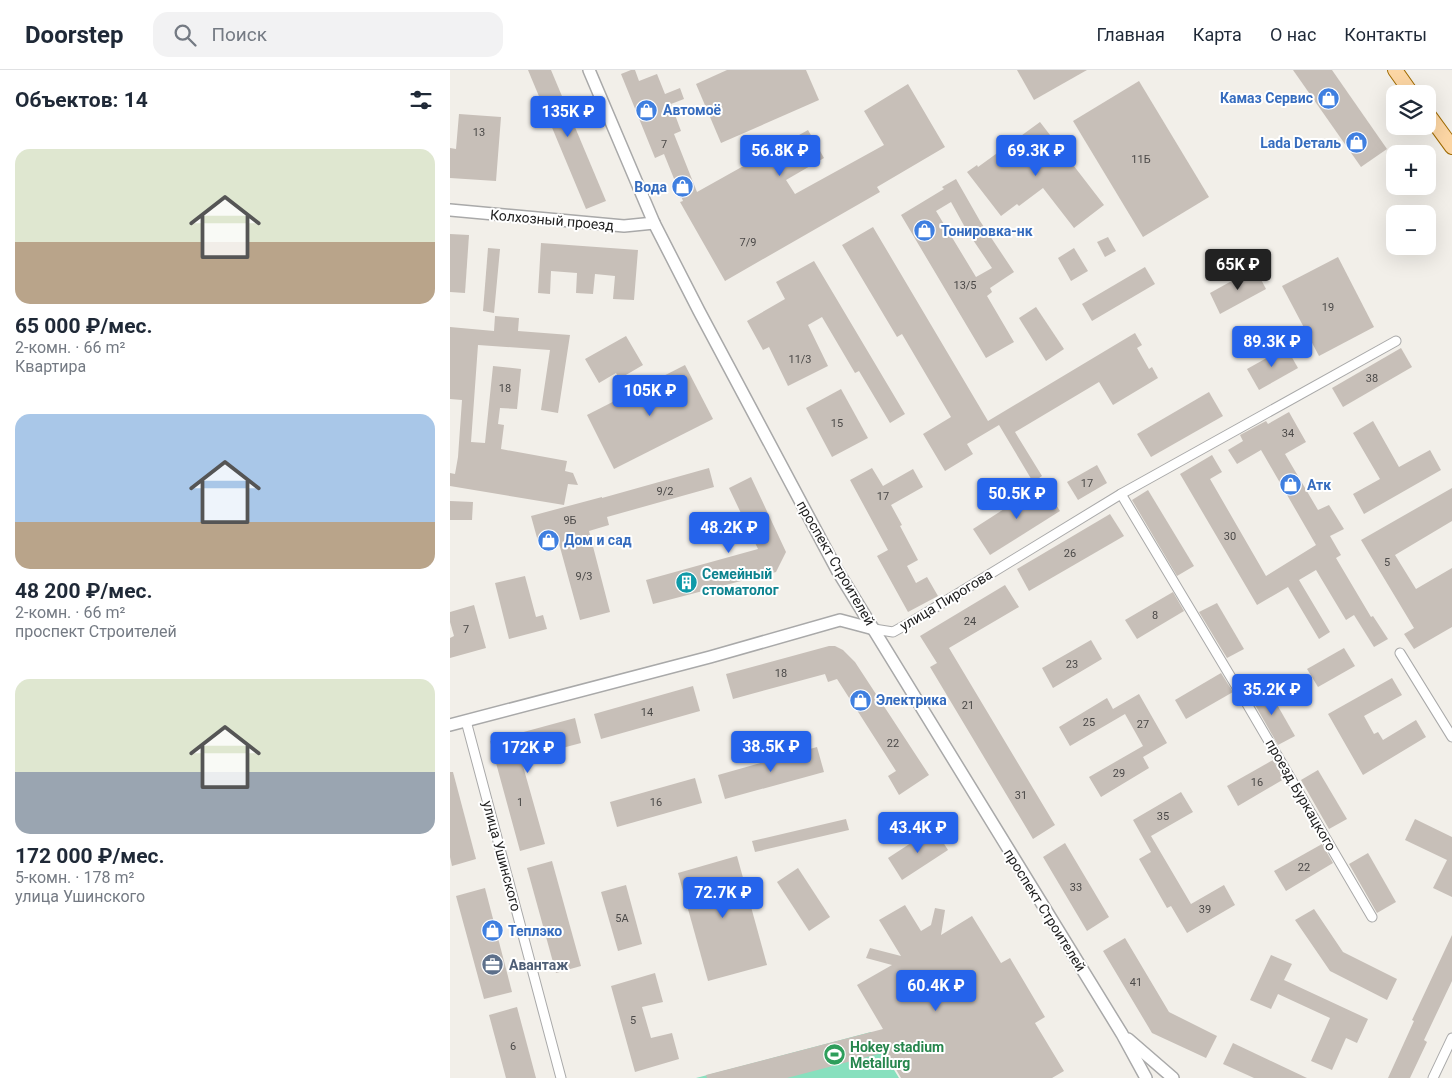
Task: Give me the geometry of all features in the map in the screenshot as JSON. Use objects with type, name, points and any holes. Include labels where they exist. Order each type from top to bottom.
[{"type":"main road","points":[[1394,70],[1405,85]]},
{"type":"main road","points":[[1436,125],[1452,147]]},
{"type":"street","name":"проспект Строителей","points":[[589,70],[654,223],[837,570],[1122,1034]]},
{"type":"street","name":"Колхозный проезд","points":[[450,210],[624,226],[654,223]]},
{"type":"street","name":"улица Пирогова","points":[[450,725],[772,640],[840,620],[893,632],[1120,494],[1396,341]]},
{"type":"street","name":"проезд Буркацкого","points":[[1120,494],[1242,695],[1372,917]]},
{"type":"street","points":[[1400,653],[1452,737]]},
{"type":"street","name":"улица Ушинского","points":[[466,721],[561,1078]]},
{"type":"street","points":[[1122,1034],[1146,1078]]},
{"type":"street","points":[[1122,1034],[1173,1078]]},
{"type":"street","points":[[1433,1078],[1452,1038]]},
{"type":"green space","name":"Hokey stadium Metallurg","points":[[871,1032],[899,1078],[696,1078]]},
{"type":"building","points":[[528,70],[551,70],[606,201],[586,209]]},
{"type":"building","points":[[635,70],[639,81],[657,74],[665,94],[680,88],[684,99],[671,104],[681,131],[674,134],[697,192],[808,130],[824,158],[786,180],[795,194],[884,145],[864,111],[908,84],[945,147],[877,187],[880,192],[725,281],[680,202],[683,201],[664,154],[655,158],[621,74]]},
{"type":"building","points":[[727,70],[806,70],[819,100],[721,143],[696,84]]},
{"type":"building","points":[[1017,70],[1087,70],[1034,100]]},
{"type":"building","points":[[1293,70],[1332,70],[1386,148],[1386,150],[1361,167]]},
{"type":"building","points":[[1139,81],[1209,197],[1143,237],[1073,121]]},
{"type":"building","points":[[459,114],[501,117],[496,181],[450,178],[450,148],[456,149]]},
{"type":"building","points":[[1040,122],[1104,205],[1074,228],[1043,188],[1019,206],[1017,204],[1001,216],[967,172],[977,165],[978,167]]},
{"type":"building","points":[[956,179],[980,221],[1014,272],[990,288],[992,292],[987,296],[1014,342],[986,358],[901,215],[944,189],[942,187]],"holes":[[[951,202],[967,231],[992,268],[976,277],[936,211]]]},
{"type":"building","points":[[873,227],[988,421],[1135,333],[1142,345],[1137,348],[1149,369],[1152,367],[1158,378],[1113,405],[1099,382],[1015,432],[1042,476],[1033,482],[999,425],[967,444],[973,454],[945,471],[923,434],[951,417],[902,334],[897,337],[842,245]]},
{"type":"building","points":[[450,234],[469,235],[465,293],[450,292]]},
{"type":"building","points":[[1108,237],[1116,251],[1105,257],[1097,242]]},
{"type":"building","points":[[541,243],[638,250],[634,300],[613,299],[615,276],[595,274],[593,294],[576,293],[577,273],[551,271],[550,294],[538,293]]},
{"type":"building","points":[[488,248],[500,249],[494,313],[483,311]]},
{"type":"building","points":[[1074,248],[1088,271],[1071,281],[1058,258]]},
{"type":"building","points":[[1338,257],[1374,327],[1319,356],[1282,286]]},
{"type":"building","points":[[814,261],[905,414],[890,423],[859,371],[855,373],[822,317],[808,325],[828,366],[788,386],[769,347],[763,350],[747,321],[785,299],[776,282]]},
{"type":"building","points":[[1145,267],[1155,284],[1092,321],[1082,304]]},
{"type":"building","points":[[1255,268],[1266,289],[1220,314],[1210,293]]},
{"type":"building","points":[[1036,307],[1064,349],[1046,361],[1019,318]]},
{"type":"building","points":[[495,316],[519,318],[518,331],[570,335],[558,413],[541,410],[550,350],[478,345],[471,442],[485,443],[493,366],[521,369],[517,409],[500,408],[498,424],[504,425],[501,449],[567,461],[565,471],[573,473],[578,485],[568,484],[564,505],[450,486],[450,473],[455,474],[458,457],[462,400],[450,399],[450,327],[494,331]]},
{"type":"building","points":[[626,336],[643,365],[619,379],[616,373],[599,383],[585,359]]},
{"type":"building","points":[[1286,347],[1298,368],[1259,390],[1247,369]]},
{"type":"building","points":[[1401,348],[1412,367],[1343,407],[1332,388]]},
{"type":"building","points":[[685,365],[713,419],[614,469],[587,415]]},
{"type":"building","points":[[841,389],[868,438],[832,457],[806,408]]},
{"type":"building","points":[[1209,392],[1223,416],[1151,457],[1137,434]]},
{"type":"building","points":[[1289,412],[1306,442],[1285,454],[1318,510],[1329,505],[1344,529],[1330,536],[1341,555],[1336,558],[1371,617],[1373,616],[1388,639],[1374,647],[1354,615],[1346,620],[1316,570],[1299,580],[1330,632],[1319,639],[1288,587],[1257,605],[1180,474],[1212,455],[1222,472],[1210,479],[1266,576],[1316,545],[1261,450],[1237,464],[1228,450],[1243,441],[1240,435],[1266,421],[1268,424]]},
{"type":"building","points":[[1373,421],[1399,467],[1430,450],[1441,470],[1364,514],[1353,494],[1380,479],[1353,433]]},
{"type":"building","points":[[1097,465],[1107,483],[1078,500],[1067,482]]},
{"type":"building","points":[[709,468],[714,487],[607,517],[609,525],[589,531],[610,612],[580,620],[558,540],[539,545],[531,516]]},
{"type":"building","points":[[872,468],[883,486],[913,469],[923,487],[891,505],[918,560],[907,566],[916,583],[927,577],[938,596],[908,612],[877,556],[888,550],[850,480]]},
{"type":"building","points":[[751,477],[786,552],[776,572],[653,604],[646,580],[758,549],[729,488]]},
{"type":"building","points":[[1043,484],[1060,511],[990,555],[973,529]]},
{"type":"building","points":[[1452,488],[1452,521],[1395,555],[1416,589],[1452,568],[1452,627],[1414,649],[1404,634],[1414,628],[1361,540]]},
{"type":"building","points":[[1148,490],[1194,566],[1177,576],[1132,500]]},
{"type":"building","points":[[450,501],[473,502],[472,520],[450,520]]},
{"type":"building","points":[[1110,514],[1124,536],[1029,591],[1017,569]]},
{"type":"building","points":[[525,576],[536,617],[543,615],[547,629],[509,639],[495,583]]},
{"type":"building","points":[[1005,585],[1019,607],[949,648],[1055,825],[1033,839],[930,667],[937,663],[920,636]]},
{"type":"building","points":[[1173,592],[1184,611],[1137,639],[1125,620]]},
{"type":"building","points":[[1217,603],[1244,649],[1227,658],[1199,612]]},
{"type":"building","points":[[474,605],[486,648],[450,658],[450,638],[454,636],[450,622],[450,612]]},
{"type":"building","points":[[1091,640],[1102,659],[1053,688],[1042,668]]},
{"type":"building","points":[[835,646],[843,650],[855,662],[929,775],[899,795],[888,776],[896,771],[837,679],[828,682],[825,674],[733,699],[726,674]]},
{"type":"building","points":[[1344,648],[1355,666],[1318,687],[1307,669]]},
{"type":"building","points":[[1221,673],[1233,692],[1186,719],[1175,700]]},
{"type":"building","points":[[1392,678],[1402,695],[1364,716],[1374,734],[1378,732],[1383,740],[1416,720],[1426,737],[1363,775],[1328,714]]},
{"type":"building","points":[[693,686],[700,711],[601,739],[594,714]]},
{"type":"building","points":[[1267,687],[1295,736],[1278,745],[1250,696]]},
{"type":"building","points":[[1139,694],[1167,743],[1143,757],[1149,768],[1101,797],[1089,777],[1143,746],[1125,714],[1070,746],[1059,727],[1107,698],[1113,709]]},
{"type":"building","points":[[575,718],[581,743],[521,759],[545,844],[520,851],[490,741]]},
{"type":"building","points":[[817,747],[824,772],[725,799],[718,775]]},
{"type":"building","points":[[1273,760],[1284,779],[1238,806],[1227,786]]},
{"type":"building","points":[[1318,770],[1347,819],[1329,829],[1301,780]]},
{"type":"building","points":[[450,772],[453,772],[476,859],[452,866],[450,857]]},
{"type":"building","points":[[695,778],[702,803],[617,827],[610,802]]},
{"type":"building","points":[[1181,792],[1193,812],[1151,836],[1191,904],[1224,885],[1235,905],[1187,933],[1171,906],[1167,908],[1139,859],[1151,852],[1133,820]]},
{"type":"building","points":[[846,819],[849,830],[755,852],[752,841]]},
{"type":"building","points":[[1415,819],[1452,837],[1452,897],[1433,888],[1447,860],[1405,840]]},
{"type":"building","points":[[934,828],[948,850],[902,880],[888,858]]},
{"type":"building","points":[[1065,843],[1109,917],[1087,931],[1043,857]]},
{"type":"building","points":[[1322,844],[1333,863],[1286,891],[1274,871]]},
{"type":"building","points":[[1368,853],[1396,902],[1377,913],[1349,864]]},
{"type":"building","points":[[737,856],[767,965],[708,981],[678,873]]},
{"type":"building","points":[[552,861],[581,966],[556,973],[527,868]]},
{"type":"building","points":[[798,868],[830,917],[809,931],[777,882]]},
{"type":"building","points":[[626,885],[642,944],[618,951],[601,892]]},
{"type":"building","points":[[485,888],[512,992],[484,999],[456,896]]},
{"type":"building","points":[[905,905],[921,931],[931,925],[935,908],[945,910],[941,935],[972,916],[1001,963],[1010,958],[1045,1017],[1035,1023],[1064,1071],[1052,1078],[901,1078],[886,1052],[787,1078],[707,1078],[706,1075],[883,1029],[857,985],[892,965],[866,958],[870,948],[901,956],[879,920]]},
{"type":"building","points":[[1314,909],[1343,952],[1397,979],[1387,1000],[1330,971],[1295,920]]},
{"type":"building","points":[[1452,935],[1452,981],[1424,1040],[1427,1042],[1410,1078],[1388,1078],[1414,1021],[1412,1020]]},
{"type":"building","points":[[1125,938],[1169,1012],[1217,1036],[1206,1058],[1152,1033],[1103,951]]},
{"type":"building","points":[[1271,955],[1292,964],[1284,980],[1368,1019],[1357,1043],[1346,1038],[1332,1070],[1311,1061],[1330,1018],[1278,994],[1271,1009],[1250,1000]]},
{"type":"building","points":[[655,973],[663,1002],[642,1007],[651,1038],[672,1033],[679,1059],[635,1072],[611,986]]},
{"type":"building","points":[[517,1007],[536,1078],[506,1078],[489,1015]]},
{"type":"building","points":[[1233,1043],[1307,1078],[1254,1078],[1223,1064]]},
{"type":"place","name":"Камаз Сервис","points":[[1329,98]]},
{"type":"place","name":"Автомоё","points":[[647,110]]},
{"type":"place","name":"Lada Dеталь","points":[[1357,143]]},
{"type":"place","name":"Вода","points":[[683,187]]},
{"type":"place","name":"Тонировка-нк","points":[[925,231]]},
{"type":"place","name":"Атк","points":[[1291,485]]},
{"type":"place","name":"Дом и сад","points":[[548,540]]},
{"type":"place","name":"Семейный стоматолог","points":[[686,582]]},
{"type":"place","name":"Электрика","points":[[860,700]]},
{"type":"place","name":"Теплэко","points":[[492,931]]},
{"type":"place","name":"Авантаж","points":[[493,965]]},
{"type":"place","name":"Hokey stadium Metallurg","points":[[834,1055]]}]
